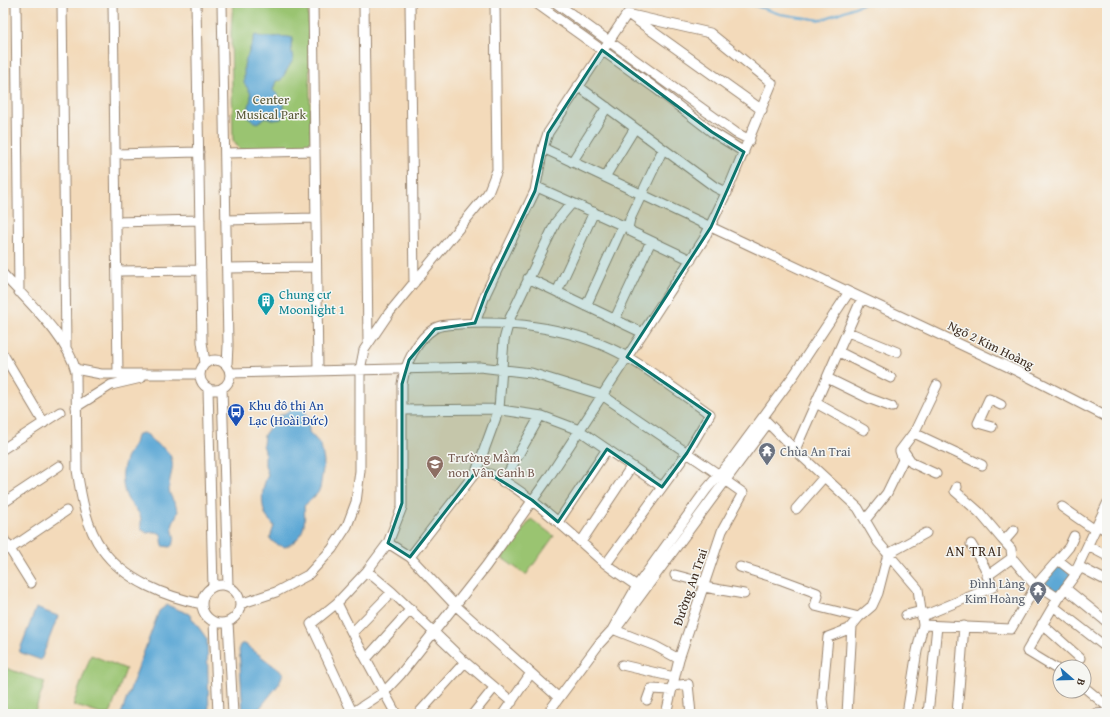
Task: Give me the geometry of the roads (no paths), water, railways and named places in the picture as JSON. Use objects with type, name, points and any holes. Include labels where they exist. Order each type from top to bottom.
[{"type":"street","points":[[16,3],[18,292]]},
{"type":"street","points":[[62,3],[66,347]]},
{"type":"street","points":[[113,3],[118,374]]},
{"type":"street","points":[[196,3],[202,342],[205,363],[200,374],[201,381],[208,388],[217,390],[222,388],[229,380],[222,3]]},
{"type":"street","points":[[313,3],[318,370]]},
{"type":"street","points":[[364,3],[368,343]]},
{"type":"street","points":[[410,3],[414,283]]},
{"type":"street","points":[[240,604],[276,592],[308,575],[324,559],[347,526],[356,502],[360,471],[360,370],[364,350],[376,330],[488,193],[494,180],[497,170],[495,3]]},
{"type":"street","points":[[536,3],[712,132],[744,152]]},
{"type":"street","points":[[556,3],[736,133],[750,140]]},
{"type":"street","points":[[475,323],[486,293],[514,231],[526,213],[537,187],[543,148],[554,122],[627,14]]},
{"type":"street","points":[[606,564],[687,454],[710,414],[627,357],[572,335],[540,328],[508,324],[475,323],[447,325],[435,329],[416,349],[405,369],[402,384],[402,503],[388,543],[367,571],[337,603],[311,624],[353,714],[384,692],[435,633],[455,604],[486,566],[579,430],[627,357],[643,333],[691,260],[711,227],[750,140],[772,84],[710,33],[627,14]]},
{"type":"street","points":[[627,14],[762,110]]},
{"type":"street","points":[[578,86],[715,187],[726,193]]},
{"type":"street","points":[[572,162],[607,107]]},
{"type":"street","points":[[604,177],[635,128]]},
{"type":"street","name":"Ngõ 2 Kim Hoàng","points":[[543,148],[1019,372],[1107,417]]},
{"type":"street","points":[[586,306],[663,149]]},
{"type":"street","points":[[225,153],[314,151]]},
{"type":"street","points":[[115,154],[198,152]]},
{"type":"street","points":[[537,187],[626,226],[632,232],[691,260]]},
{"type":"street","points":[[410,557],[476,472],[499,409],[504,340],[514,306],[556,222],[566,208],[571,204],[575,204]]},
{"type":"street","points":[[557,292],[594,212]]},
{"type":"street","points":[[226,220],[315,218]]},
{"type":"street","points":[[116,222],[200,220]]},
{"type":"street","points":[[615,319],[651,241]]},
{"type":"street","points":[[227,268],[316,267]]},
{"type":"street","points":[[116,271],[201,270]]},
{"type":"street","points":[[3,274],[66,347],[73,360],[75,369],[77,470],[79,486],[90,525],[101,548],[107,556],[142,583],[172,597],[202,604]]},
{"type":"street","points":[[528,278],[643,333]]},
{"type":"street","points":[[679,660],[655,646],[615,630],[726,481],[849,292]]},
{"type":"street","points":[[795,450],[862,298]]},
{"type":"street","points":[[848,332],[897,352]]},
{"type":"street","points":[[839,352],[890,378]]},
{"type":"street","points":[[3,354],[44,423]]},
{"type":"street","points":[[205,363],[213,359],[223,362],[228,369]]},
{"type":"street","points":[[228,369],[360,370],[480,367],[503,369],[563,382],[602,395],[718,474]]},
{"type":"street","points":[[75,369],[94,374],[200,374]]},
{"type":"street","points":[[76,407],[112,385],[156,375]]},
{"type":"street","points":[[827,378],[868,398],[892,407]]},
{"type":"street","points":[[866,519],[887,493],[903,460],[902,449],[914,433],[938,385]]},
{"type":"street","points":[[208,388],[213,587]]},
{"type":"street","points":[[222,388],[228,586]]},
{"type":"street","points":[[992,428],[978,423],[989,399],[1001,405]]},
{"type":"street","points":[[816,403],[864,430]]},
{"type":"street","points":[[402,410],[499,409],[540,416],[579,430],[632,468],[662,487]]},
{"type":"street","points":[[4,447],[60,412]]},
{"type":"street","points":[[503,482],[540,416]]},
{"type":"street","points":[[766,420],[795,450],[858,508],[866,519],[878,542],[918,589],[923,617],[907,714]]},
{"type":"street","points":[[547,714],[618,622],[637,586],[718,474],[766,420]]},
{"type":"street","points":[[914,433],[982,465]]},
{"type":"street","points":[[558,522],[607,449]]},
{"type":"street","points":[[902,449],[905,451],[912,463],[936,474]]},
{"type":"street","points":[[3,503],[59,466]]},
{"type":"street","points":[[581,542],[632,468]]},
{"type":"street","points":[[476,472],[487,472],[532,500],[606,564],[637,586]]},
{"type":"street","points":[[796,509],[824,477]]},
{"type":"street","name":"Đường An Trai","points":[[666,714],[671,688],[679,660],[722,531],[743,493],[726,481]]},
{"type":"street","points":[[956,486],[955,491],[980,513],[1012,549],[1012,558],[1033,583],[1037,584],[1107,648]]},
{"type":"street","points":[[1052,666],[1027,651],[1055,602],[1077,570],[1107,504]]},
{"type":"street","points":[[1062,507],[1096,528],[1107,530]]},
{"type":"street","points":[[10,549],[66,511]]},
{"type":"street","points":[[1002,539],[1006,539],[1014,530]]},
{"type":"street","points":[[824,714],[822,699],[826,675],[828,637],[852,626],[859,617],[872,606],[878,593],[888,554],[926,533]]},
{"type":"street","points":[[906,615],[923,617],[937,626],[1011,628],[1037,584],[1069,547],[1074,536]]},
{"type":"street","points":[[3,538],[31,583]]},
{"type":"street","points":[[388,543],[410,557],[455,604],[559,698]]},
{"type":"street","points":[[923,617],[993,587],[984,566],[971,544]]},
{"type":"street","points":[[1088,546],[1107,556]]},
{"type":"street","points":[[987,576],[1012,558]]},
{"type":"street","points":[[1058,560],[1077,570],[1107,581]]},
{"type":"street","points":[[740,567],[818,593],[815,606],[859,617]]},
{"type":"street","points":[[367,571],[411,609],[465,662],[512,702]]},
{"type":"street","points":[[675,575],[704,585],[744,594]]},
{"type":"street","points":[[220,585],[228,586],[236,592],[240,604],[236,616],[228,622],[220,624],[214,622],[204,614],[202,604],[204,595],[213,587],[220,585]]},
{"type":"street","points":[[1065,588],[1107,622]]},
{"type":"street","points":[[352,634],[392,592]]},
{"type":"street","points":[[337,603],[352,634],[396,714]]},
{"type":"street","points":[[366,659],[411,609]]},
{"type":"street","points":[[214,622],[218,714]]},
{"type":"street","points":[[228,622],[233,714]]},
{"type":"street","points":[[1042,624],[1080,658]]},
{"type":"street","points":[[847,714],[852,626]]},
{"type":"street","points":[[928,714],[937,626]]},
{"type":"street","points":[[957,714],[964,626]]},
{"type":"street","points":[[418,714],[465,662]]},
{"type":"street","points":[[622,665],[674,677]]},
{"type":"street","points":[[503,714],[531,673]]},
{"type":"street","points":[[647,700],[651,689],[671,688],[688,684],[690,714]]},
{"type":"street","points":[[473,714],[494,688]]},
{"type":"street","points":[[1092,694],[1107,706]]},
{"type":"street","points":[[1095,714],[1107,713]]},
{"type":"water","points":[[255,35],[265,37],[293,38],[291,45],[293,60],[281,80],[276,81],[273,90],[284,102],[284,113],[281,119],[274,120],[266,117],[257,123],[247,117],[251,97],[250,92],[244,83],[244,65]]},
{"type":"water","points":[[297,407],[304,409],[308,417],[309,432],[321,445],[324,462],[320,489],[317,494],[304,506],[305,519],[300,536],[285,547],[274,543],[271,540],[270,538],[274,526],[264,511],[262,500],[263,489],[268,475],[265,465],[265,451],[263,445],[264,435],[277,417]]},
{"type":"water","points":[[143,433],[148,435],[153,441],[165,449],[172,459],[169,491],[178,511],[172,526],[175,539],[170,547],[163,546],[161,534],[156,532],[147,533],[141,529],[140,516],[127,498],[123,484],[124,464],[135,444],[138,434]]},
{"type":"water","points":[[1057,562],[1072,575],[1057,595],[1040,582]]},
{"type":"water","points":[[167,605],[189,614],[207,639],[209,714],[121,714],[159,611]]},
{"type":"water","points":[[36,608],[58,616],[41,660],[19,652]]},
{"type":"water","points":[[241,644],[245,644],[283,673],[279,684],[255,714],[243,714],[239,647]]},
{"type":"waterway","points":[[747,3],[780,14],[821,20],[865,3]]},
{"type":"place","name":"Chung cư Moonlight 1","points":[[266,316]]},
{"type":"place","name":"Khu đô thị An Lạc (Hoài Đức)","points":[[236,427]]},
{"type":"place","name":"Chùa An Trai","points":[[767,466]]},
{"type":"place","name":"Trường Mầm non Vân Canh B","points":[[435,479]]},
{"type":"place","name":"Đình Làng Kim Hoàng","points":[[1038,605]]},
{"type":"district","name":"AN TRAI","points":[[974,551]]},
{"type":"park label","name":"Center Musical Park","points":[[271,106]]}]
